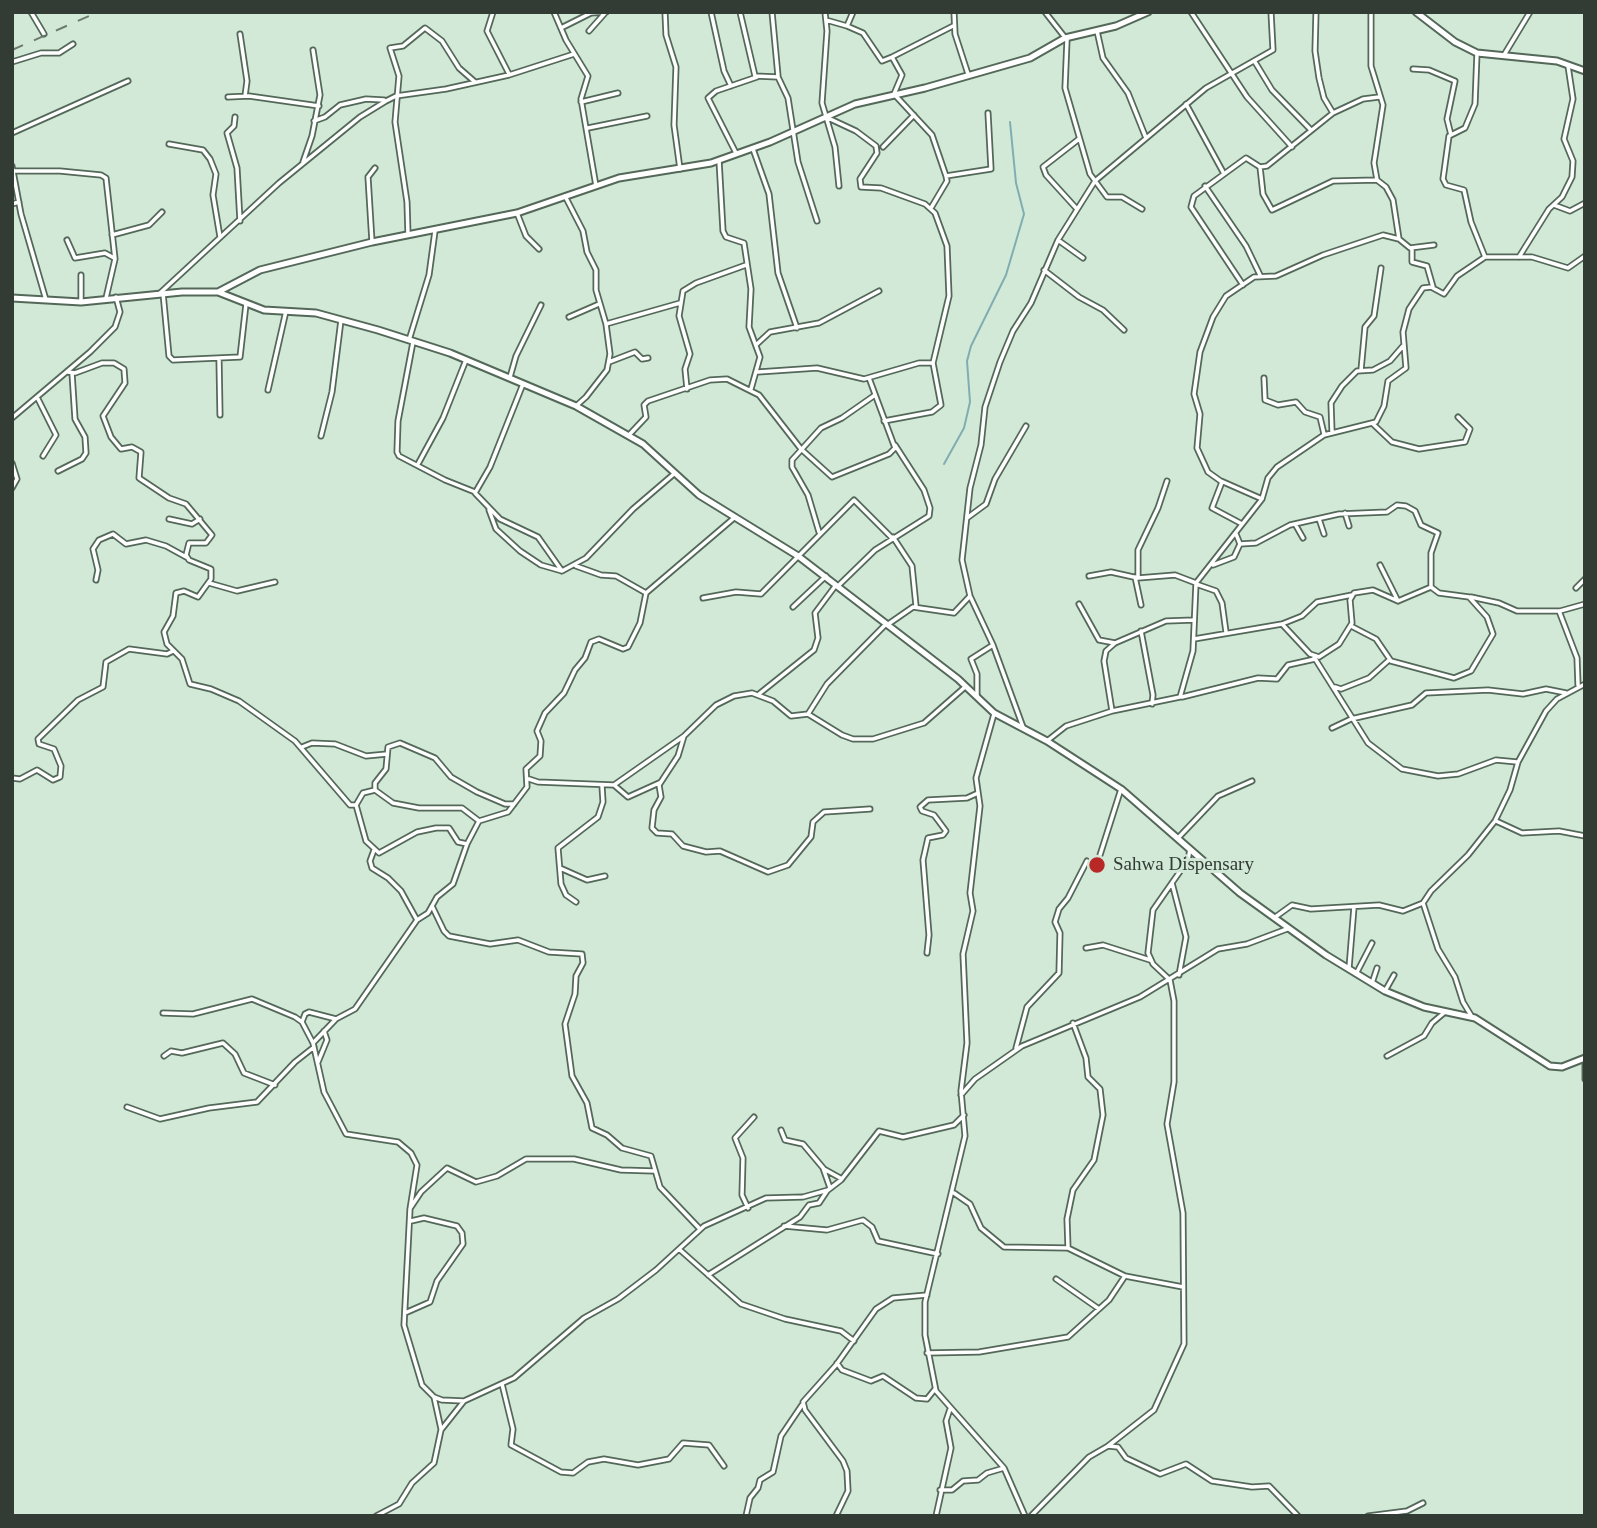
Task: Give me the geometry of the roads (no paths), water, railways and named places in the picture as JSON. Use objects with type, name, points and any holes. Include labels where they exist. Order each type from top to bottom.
[{"type":"main road","points":[[218,292],[260,270],[372,242],[517,213],[642,173],[680,169],[719,160],[753,149],[855,104],[925,88],[1030,58],[1065,38],[1130,21],[1148,12]]},
{"type":"main road","points":[[1416,12],[1448,37],[1477,53],[1567,64],[1585,71]]},
{"type":"main road","points":[[12,298],[81,302],[161,293],[218,292],[264,310],[341,318],[467,360],[576,405],[629,435],[699,495],[826,576],[966,687],[994,713],[1047,741],[1121,789],[1180,837],[1240,893],[1287,929],[1349,970],[1385,991],[1445,1012],[1472,1017],[1550,1066],[1562,1067],[1585,1060]]},
{"type":"street","points":[[31,12],[44,34]]},
{"type":"street","points":[[493,12],[487,31],[509,75]]},
{"type":"street","points":[[554,12],[589,78],[581,102],[588,128],[596,186]]},
{"type":"street","points":[[664,12],[666,35],[676,67],[674,125],[680,169]]},
{"type":"street","points":[[711,12],[724,71],[731,86]]},
{"type":"street","points":[[740,12],[757,77]]},
{"type":"street","points":[[772,12],[778,77],[788,98],[798,162],[817,221]]},
{"type":"street","points":[[847,26],[853,12]]},
{"type":"street","points":[[954,12],[953,26],[968,74]]},
{"type":"street","points":[[1045,12],[1052,25],[1065,38],[1065,88],[1087,167],[1107,197],[1122,197],[1142,209]]},
{"type":"street","points":[[1191,12],[1258,111],[1292,147]]},
{"type":"street","points":[[1023,727],[993,645],[970,596],[962,560],[966,519],[981,445],[985,407],[1010,339],[1031,303],[1058,240],[1095,181],[1206,88],[1255,62],[1275,47],[1271,12]]},
{"type":"street","points":[[1316,12],[1315,51],[1319,78],[1324,98],[1333,113]]},
{"type":"street","points":[[1371,12],[1371,66],[1383,114],[1375,148],[1377,180]]},
{"type":"street","points":[[1503,57],[1530,12]]},
{"type":"street","points":[[561,28],[583,15],[605,13]]},
{"type":"street","points":[[589,31],[605,13]]},
{"type":"street","points":[[839,186],[835,147],[825,116],[821,86],[825,15],[863,33],[881,61],[953,26]]},
{"type":"street","points":[[408,235],[407,202],[395,122],[399,76],[390,48],[403,46],[424,28],[442,41],[459,68],[475,82]]},
{"type":"street","points":[[1096,29],[1103,58],[1128,93],[1146,138]]},
{"type":"street","points":[[240,34],[247,81],[245,96]]},
{"type":"street","points":[[12,62],[41,52],[59,53],[73,44]]},
{"type":"street","points":[[302,164],[319,106],[320,85],[313,50]]},
{"type":"street","points":[[1477,53],[1475,104],[1465,128],[1451,135],[1448,140],[1444,182],[1464,190],[1471,222],[1485,257]]},
{"type":"street","points":[[246,304],[241,356],[170,359],[161,293],[302,164],[321,152],[360,117],[399,95],[509,75],[574,54]]},
{"type":"street","points":[[892,57],[902,75],[894,94],[932,135],[946,176],[947,181],[938,191],[931,208]]},
{"type":"street","points":[[1255,62],[1272,90],[1310,129]]},
{"type":"street","points":[[1518,257],[1570,182],[1574,168],[1564,139],[1573,99],[1567,64]]},
{"type":"street","points":[[1413,69],[1429,70],[1455,81],[1447,119],[1451,135]]},
{"type":"street","points":[[737,154],[726,128],[708,101],[711,94],[757,77],[778,77]]},
{"type":"street","points":[[12,133],[128,81]]},
{"type":"street","points":[[581,102],[618,93]]},
{"type":"street","points":[[228,97],[245,96],[319,106]]},
{"type":"street","points":[[1243,285],[1191,207],[1194,196],[1223,172],[1246,158],[1260,167],[1267,166],[1333,113],[1363,99],[1380,97]]},
{"type":"street","points":[[314,121],[325,117],[340,104],[366,99],[386,101]]},
{"type":"street","points":[[1186,103],[1223,172]]},
{"type":"street","points":[[946,176],[991,169],[988,113]]},
{"type":"street","points":[[588,128],[647,116]]},
{"type":"street","points":[[825,116],[856,131],[876,146],[877,153],[860,179],[861,187],[881,188],[931,208],[944,234],[950,285],[944,324],[933,363],[942,396],[939,408],[932,412],[884,421]]},
{"type":"street","points":[[883,147],[915,116]]},
{"type":"street","points":[[236,117],[234,126],[227,132],[237,168],[240,220]]},
{"type":"street","points":[[1076,208],[1046,175],[1043,167],[1080,138]]},
{"type":"street","points":[[169,144],[203,150],[210,159],[216,174],[213,195],[220,237]]},
{"type":"street","points":[[753,149],[769,194],[778,273],[797,328]]},
{"type":"street","points":[[719,160],[720,215],[724,234],[744,243],[751,289],[749,327],[760,358],[758,372],[751,388]]},
{"type":"street","points":[[1260,167],[1263,194],[1272,210],[1333,181],[1377,180],[1387,187],[1393,200],[1399,239]]},
{"type":"street","points":[[372,242],[368,177],[374,168]]},
{"type":"street","points":[[46,302],[19,202],[13,169],[104,176],[107,182],[115,259],[106,298]]},
{"type":"street","points":[[1205,186],[1246,246],[1260,275]]},
{"type":"street","points":[[565,196],[583,231],[587,252],[595,267],[599,304],[606,324],[609,362],[607,370],[586,397],[576,405]]},
{"type":"street","points":[[12,204],[19,202]]},
{"type":"street","points":[[1554,205],[1571,211],[1585,204]]},
{"type":"street","points":[[112,235],[149,225],[162,212]]},
{"type":"street","points":[[517,213],[526,236],[539,249]]},
{"type":"street","points":[[435,231],[429,275],[411,341],[398,421],[396,447],[399,456],[475,492],[489,510],[496,529],[520,551],[541,565],[562,571],[576,566],[633,509],[675,473]]},
{"type":"street","points":[[1262,499],[1221,481],[1208,472],[1197,448],[1200,414],[1194,390],[1200,352],[1213,317],[1226,296],[1260,275],[1276,276],[1323,255],[1381,236],[1399,239],[1408,248],[1434,245]]},
{"type":"street","points":[[66,240],[75,258],[105,253],[115,259]]},
{"type":"street","points":[[1058,240],[1083,258]]},
{"type":"street","points":[[1412,247],[1412,262],[1427,267],[1434,288]]},
{"type":"street","points":[[1373,424],[1384,406],[1388,381],[1406,368],[1402,332],[1409,309],[1423,288],[1434,288],[1444,294],[1457,276],[1485,257],[1532,257],[1567,268],[1585,256]]},
{"type":"street","points":[[687,390],[685,369],[690,356],[679,316],[680,303],[687,287],[746,265]]},
{"type":"street","points":[[1361,370],[1365,327],[1374,316],[1381,268]]},
{"type":"street","points":[[1044,270],[1079,297],[1103,310],[1124,330]]},
{"type":"street","points":[[81,275],[81,302]]},
{"type":"street","points":[[757,344],[769,332],[820,323],[879,291]]},
{"type":"street","points":[[12,418],[70,373],[115,327],[120,312],[116,297]]},
{"type":"street","points":[[606,324],[680,303]]},
{"type":"street","points":[[569,317],[599,304]]},
{"type":"street","points":[[510,377],[516,356],[541,305]]},
{"type":"street","points":[[268,390],[286,311]]},
{"type":"street","points":[[321,436],[332,392],[341,318]]},
{"type":"street","points":[[1332,432],[1331,403],[1352,374],[1361,370],[1373,370],[1390,361],[1404,344]]},
{"type":"street","points":[[609,362],[635,352],[642,359],[648,358]]},
{"type":"street","points":[[219,359],[220,415]]},
{"type":"street","points":[[418,464],[443,418],[467,360]]},
{"type":"street","points":[[70,373],[102,363],[114,363],[124,369],[125,383],[103,416],[111,437],[121,449],[132,447],[141,452],[137,475],[144,484],[186,504],[212,537],[206,543],[189,543],[186,557]]},
{"type":"street","points":[[758,372],[812,368],[856,379],[869,378],[919,363],[933,363]]},
{"type":"street","points":[[58,471],[82,459],[86,453],[85,438],[75,419],[70,373]]},
{"type":"street","points":[[759,694],[814,650],[818,638],[815,612],[837,585],[893,538],[919,524],[931,511],[924,490],[895,445],[869,378]]},
{"type":"street","points":[[1264,378],[1265,400],[1278,405],[1296,402],[1305,412],[1320,417],[1324,435]]},
{"type":"street","points":[[629,435],[646,417],[644,405],[648,401],[718,379],[751,388],[802,449],[832,477],[889,454],[895,445]]},
{"type":"street","points":[[475,492],[490,467],[524,383]]},
{"type":"street","points":[[819,532],[808,495],[791,464],[821,428],[842,418],[875,395]]},
{"type":"street","points":[[37,397],[56,435],[43,456]]},
{"type":"street","points":[[1180,697],[1194,639],[1196,583],[1262,499],[1268,478],[1277,467],[1324,435],[1362,424],[1373,424],[1392,442],[1422,449],[1465,443],[1470,429],[1458,417]]},
{"type":"street","points":[[966,519],[986,504],[995,479],[1026,426]]},
{"type":"street","points":[[12,463],[17,479],[12,488]]},
{"type":"street","points":[[1140,605],[1136,578],[1139,550],[1167,481]]},
{"type":"street","points":[[1221,481],[1212,508],[1242,524]]},
{"type":"street","points":[[703,597],[736,592],[761,594],[819,532],[856,499],[893,538],[912,566],[916,606]]},
{"type":"street","points":[[1240,544],[1260,542],[1295,524],[1345,513],[1387,512],[1401,505],[1415,511],[1421,525],[1438,533],[1431,553],[1431,587]]},
{"type":"street","points":[[489,510],[538,537],[562,571]]},
{"type":"street","points":[[1345,513],[1349,526]]},
{"type":"street","points":[[127,1107],[160,1119],[209,1108],[251,1104],[275,1085],[335,1019],[355,1009],[389,956],[412,931],[417,920],[456,880],[467,844],[479,821],[508,812],[516,804],[528,779],[526,769],[542,751],[537,731],[545,713],[564,693],[571,675],[587,655],[591,642],[599,639],[623,649],[628,647],[640,623],[646,593],[734,518]]},
{"type":"street","points":[[169,519],[192,524],[200,519]]},
{"type":"street","points":[[1320,519],[1324,534]]},
{"type":"street","points":[[1295,524],[1303,538]]},
{"type":"street","points":[[96,580],[98,570],[93,549],[99,540],[113,534],[126,544],[146,540],[166,545],[211,569],[209,583],[198,597],[181,590],[173,597],[174,614],[164,632],[167,644],[182,659],[192,686],[211,689],[239,701],[302,747],[309,760],[329,778],[347,804],[356,805]]},
{"type":"street","points":[[1210,565],[1234,556],[1240,544],[1236,534]]},
{"type":"street","points":[[1380,565],[1398,601]]},
{"type":"street","points":[[576,566],[587,568],[596,574],[616,576],[646,593]]},
{"type":"street","points":[[1089,576],[1111,572],[1136,578],[1175,575],[1216,591],[1222,603],[1227,632]]},
{"type":"street","points":[[793,607],[826,576]]},
{"type":"street","points":[[1576,588],[1585,579]]},
{"type":"street","points":[[209,583],[237,591],[275,582]]},
{"type":"street","points":[[1431,587],[1439,593],[1499,603],[1517,611],[1559,611],[1585,604]]},
{"type":"street","points":[[1194,639],[1282,624],[1301,615],[1317,602],[1373,590],[1398,601],[1431,587]]},
{"type":"street","points":[[1047,741],[1066,726],[1112,712],[1152,705],[1258,678],[1278,679],[1288,665],[1329,653],[1339,644],[1354,618],[1350,600],[1353,595]]},
{"type":"street","points":[[808,714],[827,684],[886,624],[916,606],[950,614],[959,610],[970,596]]},
{"type":"street","points":[[1351,626],[1377,639],[1390,660],[1454,678],[1471,671],[1493,634],[1488,617],[1469,597]]},
{"type":"street","points":[[1079,604],[1099,640],[1115,643]]},
{"type":"street","points":[[1559,611],[1578,666],[1578,685]]},
{"type":"street","points":[[1112,712],[1104,655],[1115,643],[1141,631],[1171,620],[1194,620]]},
{"type":"street","points":[[1282,624],[1315,658],[1368,743],[1408,771],[1438,776],[1458,774],[1496,760],[1518,762]]},
{"type":"street","points":[[1141,631],[1153,695],[1152,705]]},
{"type":"street","points":[[977,697],[977,674],[972,656],[993,645]]},
{"type":"street","points":[[12,778],[20,779],[37,770],[53,780],[60,777],[61,766],[54,749],[39,744],[38,739],[78,700],[103,687],[106,662],[129,649],[167,654],[173,651]]},
{"type":"street","points":[[1333,686],[1341,689],[1369,678],[1390,660]]},
{"type":"street","points":[[1578,666],[1585,660]]},
{"type":"street","points":[[1274,918],[1292,905],[1311,909],[1379,905],[1403,911],[1423,903],[1431,891],[1468,855],[1495,821],[1510,790],[1518,762],[1546,711],[1566,693],[1585,684]]},
{"type":"street","points":[[528,779],[614,785],[684,736],[724,701],[743,694],[759,694],[791,716],[808,714],[853,739],[873,739],[924,723],[966,687]]},
{"type":"street","points":[[1332,728],[1352,719],[1412,705],[1426,693],[1488,691],[1523,694],[1548,689],[1566,693]]},
{"type":"street","points":[[994,713],[976,778],[980,806],[970,893],[972,917],[963,954],[967,1042],[961,1095],[965,1136],[927,1295],[927,1353],[935,1389],[950,1409],[985,1442],[1004,1468],[1025,1516]]},
{"type":"street","points":[[614,785],[620,794],[628,797],[660,783],[678,756],[684,736]]},
{"type":"street","points":[[302,747],[312,743],[335,744],[366,756],[387,754]]},
{"type":"street","points":[[375,790],[375,783],[386,769],[390,745],[409,745],[435,758],[451,777],[477,792],[505,804],[516,804]]},
{"type":"street","points":[[1180,837],[1218,796],[1252,781]]},
{"type":"street","points":[[660,783],[662,797],[653,814],[653,831],[672,834],[682,846],[706,852],[720,851],[768,872],[788,865],[811,837],[813,822],[824,812],[870,809]]},
{"type":"street","points":[[576,902],[563,891],[559,846],[600,813],[602,786]]},
{"type":"street","points":[[1100,855],[1121,789]]},
{"type":"street","points":[[467,844],[460,844],[452,830],[444,827],[417,832],[381,853],[366,841],[356,805],[363,793],[375,790],[393,803],[419,808],[462,808],[479,821]]},
{"type":"street","points":[[927,953],[929,935],[923,860],[928,838],[943,835],[946,829],[932,814],[922,811],[920,807],[928,800],[967,797],[978,793]]},
{"type":"street","points":[[1495,821],[1522,833],[1559,831],[1585,836]]},
{"type":"street","points":[[1150,960],[1148,949],[1153,910],[1188,860],[1190,847]]},
{"type":"street","points":[[374,850],[370,861],[372,868],[388,878],[401,891],[417,920]]},
{"type":"street","points":[[1016,1051],[1027,1007],[1059,973],[1060,933],[1055,922],[1060,907],[1068,898],[1087,861]]},
{"type":"street","points":[[560,868],[587,880],[605,876]]},
{"type":"street","points":[[1172,883],[1186,937],[1178,964],[1179,975]]},
{"type":"street","points":[[1423,903],[1438,949],[1455,977],[1463,1002],[1472,1017]]},
{"type":"street","points":[[432,906],[449,936],[490,944],[518,940],[549,952],[582,954],[583,963],[576,976],[575,994],[565,1024],[572,1077],[587,1103],[593,1130],[607,1135],[622,1148],[651,1156],[662,1189],[700,1228]]},
{"type":"street","points":[[1349,970],[1354,907]]},
{"type":"street","points":[[961,1095],[975,1079],[1016,1051],[1073,1023],[1133,1001],[1218,949],[1247,944],[1287,929]]},
{"type":"street","points":[[1356,974],[1372,943]]},
{"type":"street","points":[[1031,1516],[1089,1457],[1108,1446],[1157,1405],[1167,1374],[1184,1344],[1183,1213],[1167,1124],[1174,1082],[1174,1001],[1170,980],[1150,960],[1103,945],[1086,948]]},
{"type":"street","points":[[1371,984],[1377,968]]},
{"type":"street","points":[[1385,991],[1394,975]]},
{"type":"street","points":[[163,1013],[193,1014],[252,999],[302,1022],[313,1045],[324,1092],[348,1136],[398,1142],[416,1161],[410,1209],[404,1325],[414,1352],[418,1377],[434,1397],[441,1430],[434,1463],[412,1483],[399,1504],[376,1516]]},
{"type":"street","points":[[302,1022],[305,1014],[309,1012],[335,1019]]},
{"type":"street","points":[[1387,1056],[1424,1036],[1432,1023],[1445,1012]]},
{"type":"street","points":[[1068,1248],[1068,1219],[1073,1190],[1094,1160],[1103,1115],[1100,1089],[1088,1077],[1086,1058],[1073,1023]]},
{"type":"street","points":[[318,1063],[327,1040],[324,1031]]},
{"type":"street","points":[[164,1056],[171,1051],[183,1053],[223,1042],[235,1054],[244,1073],[275,1085]]},
{"type":"street","points":[[1585,1060],[1585,1079]]},
{"type":"street","points":[[708,1275],[803,1215],[809,1205],[818,1204],[829,1189],[842,1179],[879,1131],[903,1137],[954,1125],[964,1115]]},
{"type":"street","points":[[748,1208],[742,1195],[743,1158],[735,1138],[754,1117]]},
{"type":"street","points":[[781,1130],[785,1140],[803,1144],[822,1166],[842,1179]]},
{"type":"street","points":[[410,1209],[418,1195],[447,1168],[476,1182],[497,1176],[526,1159],[574,1158],[621,1170],[654,1171]]},
{"type":"street","points":[[822,1166],[829,1189]]},
{"type":"street","points":[[441,1430],[464,1401],[502,1384],[527,1367],[584,1318],[638,1284],[700,1228],[768,1198],[803,1197],[829,1189]]},
{"type":"street","points":[[953,1192],[970,1204],[981,1228],[997,1244],[1018,1249],[1068,1248],[1125,1276],[1183,1287]]},
{"type":"street","points":[[405,1313],[430,1302],[437,1281],[463,1244],[462,1233],[457,1226],[424,1218],[411,1221]]},
{"type":"street","points":[[784,1226],[827,1230],[863,1220],[873,1227],[878,1241],[938,1254]]},
{"type":"street","points":[[678,1249],[734,1300],[785,1319],[841,1331],[854,1340]]},
{"type":"street","points":[[927,1353],[979,1352],[1068,1337],[1099,1309],[1125,1276]]},
{"type":"street","points":[[1056,1279],[1099,1309]]},
{"type":"street","points":[[746,1516],[750,1498],[758,1489],[760,1480],[773,1472],[785,1427],[807,1394],[837,1363],[873,1313],[886,1301],[927,1295]]},
{"type":"street","points":[[837,1363],[842,1370],[871,1381],[883,1376],[916,1398],[927,1399],[935,1389]]},
{"type":"street","points":[[502,1384],[513,1429],[511,1445],[561,1472],[573,1473],[588,1462],[604,1459],[638,1465],[669,1459],[683,1443],[709,1445],[724,1466]]},
{"type":"street","points":[[434,1397],[464,1401]]},
{"type":"street","points":[[802,1405],[843,1461],[847,1471],[848,1491],[836,1516]]},
{"type":"street","points":[[936,1516],[951,1448],[946,1421],[950,1409]]},
{"type":"street","points":[[1108,1446],[1118,1447],[1126,1458],[1160,1474],[1186,1464],[1200,1476],[1212,1481],[1251,1487],[1269,1486],[1298,1516]]},
{"type":"street","points":[[940,1490],[952,1490],[963,1481],[978,1480],[988,1473],[1004,1468]]},
{"type":"street","points":[[1368,1516],[1407,1511],[1423,1503]]},
{"type":"waterway","points":[[944,464],[964,428],[970,402],[967,361],[971,346],[1006,275],[1024,214],[1016,183],[1010,122]]},
{"type":"railway","points":[[12,50],[98,12]]},
{"type":"place","name":"Sahwa Dispensary","points":[[1097,865]]}]
